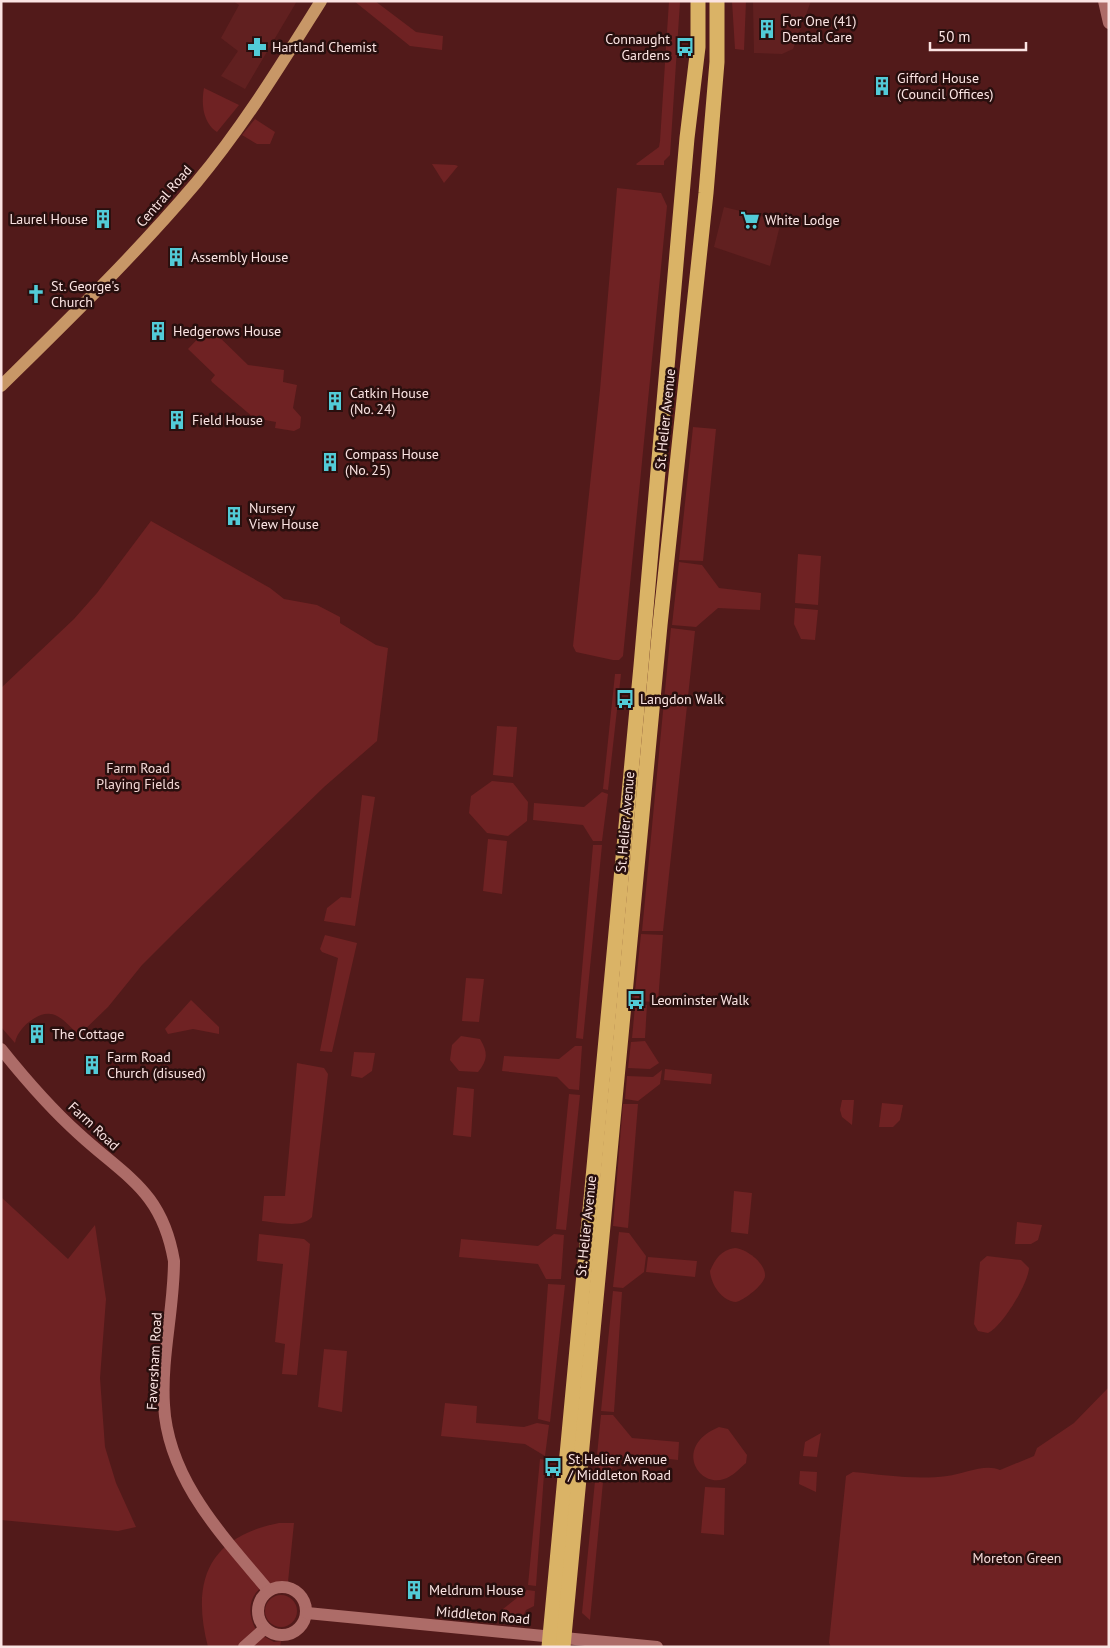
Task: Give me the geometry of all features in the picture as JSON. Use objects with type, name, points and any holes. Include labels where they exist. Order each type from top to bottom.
[{"type":"highway","name":"St. Helier Avenue","points":[[556,1642],[687,138],[698,47],[698,1]]},
{"type":"highway","name":"St. Helier Avenue","points":[[556,1642],[706,193],[716,62],[718,1]]},
{"type":"main road","name":"Central Road","points":[[1,386],[133,255],[197,181],[254,106],[321,1]]},
{"type":"street","points":[[1104,1],[1109,23]]},
{"type":"street","name":"Farm Road","points":[[1,1049],[77,1133],[149,1197],[165,1224]]},
{"type":"street","name":"Faversham Road","points":[[165,1224],[174,1261],[164,1405],[170,1439],[182,1473],[206,1515],[268,1590]]},
{"type":"street","points":[[277,1587],[296,1590],[304,1601],[306,1613],[304,1621],[290,1633],[279,1635],[264,1629],[257,1608],[260,1598],[268,1590],[277,1587]]},
{"type":"street","name":"Middleton Road","points":[[306,1613],[556,1642],[657,1647]]},
{"type":"street","points":[[244,1647],[264,1629]]},
{"type":"shaded area","points":[[233,1],[297,1],[245,89],[221,76],[238,51],[221,38],[239,5]]},
{"type":"shaded area","points":[[753,1],[811,1],[793,49],[782,54],[754,53]]},
{"type":"shaded area","points":[[724,207],[781,221],[770,266],[714,247]]},
{"type":"green space","points":[[354,1],[375,1],[416,32],[443,36],[442,50],[410,46]]},
{"type":"green space","points":[[669,1],[680,2],[670,155],[664,161],[664,165],[637,165],[659,147]]},
{"type":"green space","points":[[732,1],[746,1],[744,50],[735,49]]},
{"type":"green space","points":[[204,88],[239,105],[217,132],[209,124],[204,113]]},
{"type":"green space","points":[[255,119],[275,132],[270,144],[257,144],[242,135]]},
{"type":"green space","points":[[432,164],[455,165],[458,166],[444,183]]},
{"type":"green space","points":[[617,188],[661,193],[667,206],[623,656],[619,660],[613,660],[576,652],[573,646],[600,390]]},
{"type":"green space","points":[[209,327],[248,365],[284,370],[283,382],[297,385],[293,408],[301,417],[300,428],[294,431],[275,428],[276,422],[254,418],[212,382],[211,380],[215,375],[188,349]]},
{"type":"green space","points":[[693,427],[716,429],[703,561],[679,560]]},
{"type":"green space","name":"Farm Road Playing Fields","points":[[151,521],[270,588],[284,599],[317,605],[340,617],[340,623],[376,645],[388,648],[377,741],[324,787],[176,931],[142,965],[108,1007],[79,1035],[57,1016],[44,1014],[25,1025],[15,1043],[1,1027],[1,688],[74,619],[97,593]]},
{"type":"green space","points":[[798,554],[821,556],[818,605],[795,603]]},
{"type":"green space","points":[[679,562],[702,565],[719,588],[761,593],[760,610],[718,608],[696,627],[672,625]]},
{"type":"green space","points":[[795,608],[818,610],[815,640],[801,639],[794,624]]},
{"type":"green space","points":[[671,628],[695,631],[663,931],[642,931]]},
{"type":"green space","points":[[615,674],[621,674],[608,790],[603,789]]},
{"type":"green space","points":[[497,726],[517,727],[513,777],[493,775]]},
{"type":"green space","points":[[492,781],[513,783],[528,802],[527,821],[508,836],[487,833],[469,813],[471,796]]},
{"type":"green space","points":[[602,792],[608,794],[602,841],[593,841],[583,825],[533,820],[534,803],[584,807]]},
{"type":"green space","points":[[362,795],[375,797],[355,926],[324,921],[327,908],[341,897],[351,898]]},
{"type":"green space","points":[[488,839],[507,841],[502,894],[483,891]]},
{"type":"green space","points":[[593,845],[602,845],[583,1039],[576,1038]]},
{"type":"green space","points":[[641,934],[663,935],[658,1002],[634,1001]]},
{"type":"green space","points":[[325,935],[357,943],[332,1052],[320,1051],[338,958],[322,952],[320,949]]},
{"type":"green space","points":[[466,978],[484,979],[479,1022],[462,1021]]},
{"type":"green space","points":[[191,1000],[219,1027],[219,1034],[193,1029],[168,1034],[165,1029]]},
{"type":"green space","points":[[647,1005],[645,1038],[632,1038],[635,1006]]},
{"type":"green space","points":[[461,1036],[480,1039],[483,1044],[486,1056],[484,1064],[478,1072],[459,1071],[450,1060],[452,1045]]},
{"type":"green space","points":[[645,1041],[659,1063],[650,1069],[628,1068],[631,1042]]},
{"type":"green space","points":[[575,1046],[582,1046],[579,1090],[569,1089],[557,1077],[502,1071],[504,1056],[559,1059]]},
{"type":"green space","points":[[354,1052],[375,1053],[372,1071],[362,1078],[351,1076]]},
{"type":"green space","points":[[297,1063],[324,1068],[328,1074],[312,1217],[308,1221],[295,1224],[262,1221],[264,1196],[285,1196]]},
{"type":"green space","points":[[665,1069],[712,1074],[711,1084],[664,1080]]},
{"type":"green space","points":[[662,1070],[660,1084],[638,1101],[625,1099],[627,1076],[653,1077]]},
{"type":"green space","points":[[457,1087],[474,1089],[471,1137],[453,1135]]},
{"type":"green space","points":[[569,1094],[580,1095],[566,1230],[556,1229]]},
{"type":"green space","points":[[842,1100],[854,1100],[852,1125],[842,1117],[840,1110]]},
{"type":"green space","points":[[882,1103],[903,1105],[900,1120],[893,1127],[879,1127]]},
{"type":"green space","points":[[623,1104],[638,1104],[628,1228],[613,1226]]},
{"type":"green space","points":[[734,1191],[752,1193],[748,1234],[731,1232]]},
{"type":"green space","points":[[1,1197],[68,1259],[95,1225],[106,1299],[100,1378],[105,1447],[116,1483],[136,1527],[118,1531],[1,1520]]},
{"type":"green space","points":[[1017,1222],[1042,1225],[1038,1240],[1031,1244],[1015,1244]]},
{"type":"green space","points":[[619,1232],[629,1233],[646,1256],[644,1272],[623,1288],[613,1287]]},
{"type":"green space","points":[[259,1234],[304,1239],[310,1244],[297,1375],[282,1374],[285,1344],[275,1342],[283,1264],[257,1261]]},
{"type":"green space","points":[[554,1234],[564,1235],[561,1279],[546,1279],[538,1264],[459,1257],[461,1239],[538,1246]]},
{"type":"green space","points":[[735,1248],[745,1251],[755,1258],[762,1267],[765,1276],[761,1284],[753,1292],[736,1302],[726,1299],[718,1291],[710,1271],[719,1256]]},
{"type":"green space","points":[[987,1256],[1021,1260],[1029,1268],[1024,1284],[1007,1314],[988,1333],[978,1331],[974,1324],[980,1262]]},
{"type":"green space","points":[[648,1257],[697,1261],[695,1277],[646,1272]]},
{"type":"green space","points":[[548,1284],[565,1285],[550,1422],[538,1419]]},
{"type":"green space","points":[[613,1291],[622,1292],[614,1412],[601,1411]]},
{"type":"green space","points":[[324,1349],[347,1351],[342,1412],[318,1407]]},
{"type":"green space","name":"Moreton Green","points":[[1109,1387],[1109,1647],[831,1647],[829,1643],[846,1476],[853,1472],[900,1477],[935,1477],[954,1475],[981,1468],[1000,1470],[1034,1456],[1037,1448],[1074,1423]]},
{"type":"green space","points":[[445,1403],[477,1406],[476,1423],[524,1427],[537,1423],[549,1425],[545,1456],[525,1444],[441,1436]]},
{"type":"green space","points":[[601,1415],[613,1415],[632,1438],[679,1442],[678,1460],[627,1454],[604,1476],[595,1475]]},
{"type":"green space","points":[[719,1427],[728,1429],[747,1455],[746,1463],[733,1474],[724,1479],[714,1480],[699,1472],[694,1464],[694,1454],[697,1444],[705,1435]]},
{"type":"green space","points":[[821,1433],[817,1457],[803,1456],[805,1442]]},
{"type":"green space","points":[[540,1459],[545,1460],[536,1586],[528,1585]]},
{"type":"green space","points":[[800,1471],[817,1472],[816,1492],[799,1484]]},
{"type":"green space","points":[[595,1481],[603,1482],[590,1620],[582,1613]]},
{"type":"green space","points":[[705,1487],[725,1488],[724,1535],[701,1533]]},
{"type":"green space","points":[[279,1523],[294,1523],[288,1582],[268,1584],[260,1588],[255,1594],[250,1610],[256,1630],[240,1647],[208,1647],[203,1623],[202,1602],[204,1582],[210,1565],[221,1551],[236,1539],[255,1530]]},
{"type":"green space","points":[[527,1590],[535,1591],[534,1606],[526,1610],[522,1618],[502,1617],[503,1609]]},
{"type":"green space","points":[[281,1595],[292,1600],[297,1611],[292,1622],[281,1627],[270,1622],[265,1611],[270,1600]]},
{"type":"green space","points":[[263,1636],[274,1642],[281,1641],[280,1647],[250,1647]]},
{"type":"place","name":"For One (41) Dental Care","points":[[767,29]]},
{"type":"place","name":"Hartland Chemist","points":[[257,47]]},
{"type":"place","name":"Connaught Gardens","points":[[685,47]]},
{"type":"place","name":"Gifford House (Council Offices)","points":[[882,86]]},
{"type":"place","name":"Laurel House","points":[[103,219]]},
{"type":"place","name":"White Lodge","points":[[750,220]]},
{"type":"place","name":"Assembly House","points":[[176,257]]},
{"type":"place","name":"St. George's Church","points":[[36,294]]},
{"type":"place","name":"Hedgerows House","points":[[158,331]]},
{"type":"place","name":"Catkin House (No. 24)","points":[[335,401]]},
{"type":"place","name":"Field House","points":[[177,420]]},
{"type":"place","name":"Compass House (No. 25)","points":[[330,462]]},
{"type":"place","name":"Nursery View House","points":[[234,516]]},
{"type":"place","name":"Langdon Walk","points":[[625,699]]},
{"type":"place","name":"Leominster Walk","points":[[636,1000]]},
{"type":"place","name":"The Cottage","points":[[37,1034]]},
{"type":"place","name":"Farm Road Church (disused)","points":[[92,1065]]},
{"type":"place","name":"St Helier Avenue / Middleton Road","points":[[553,1467]]},
{"type":"place","name":"Meldrum House","points":[[414,1590]]}]
